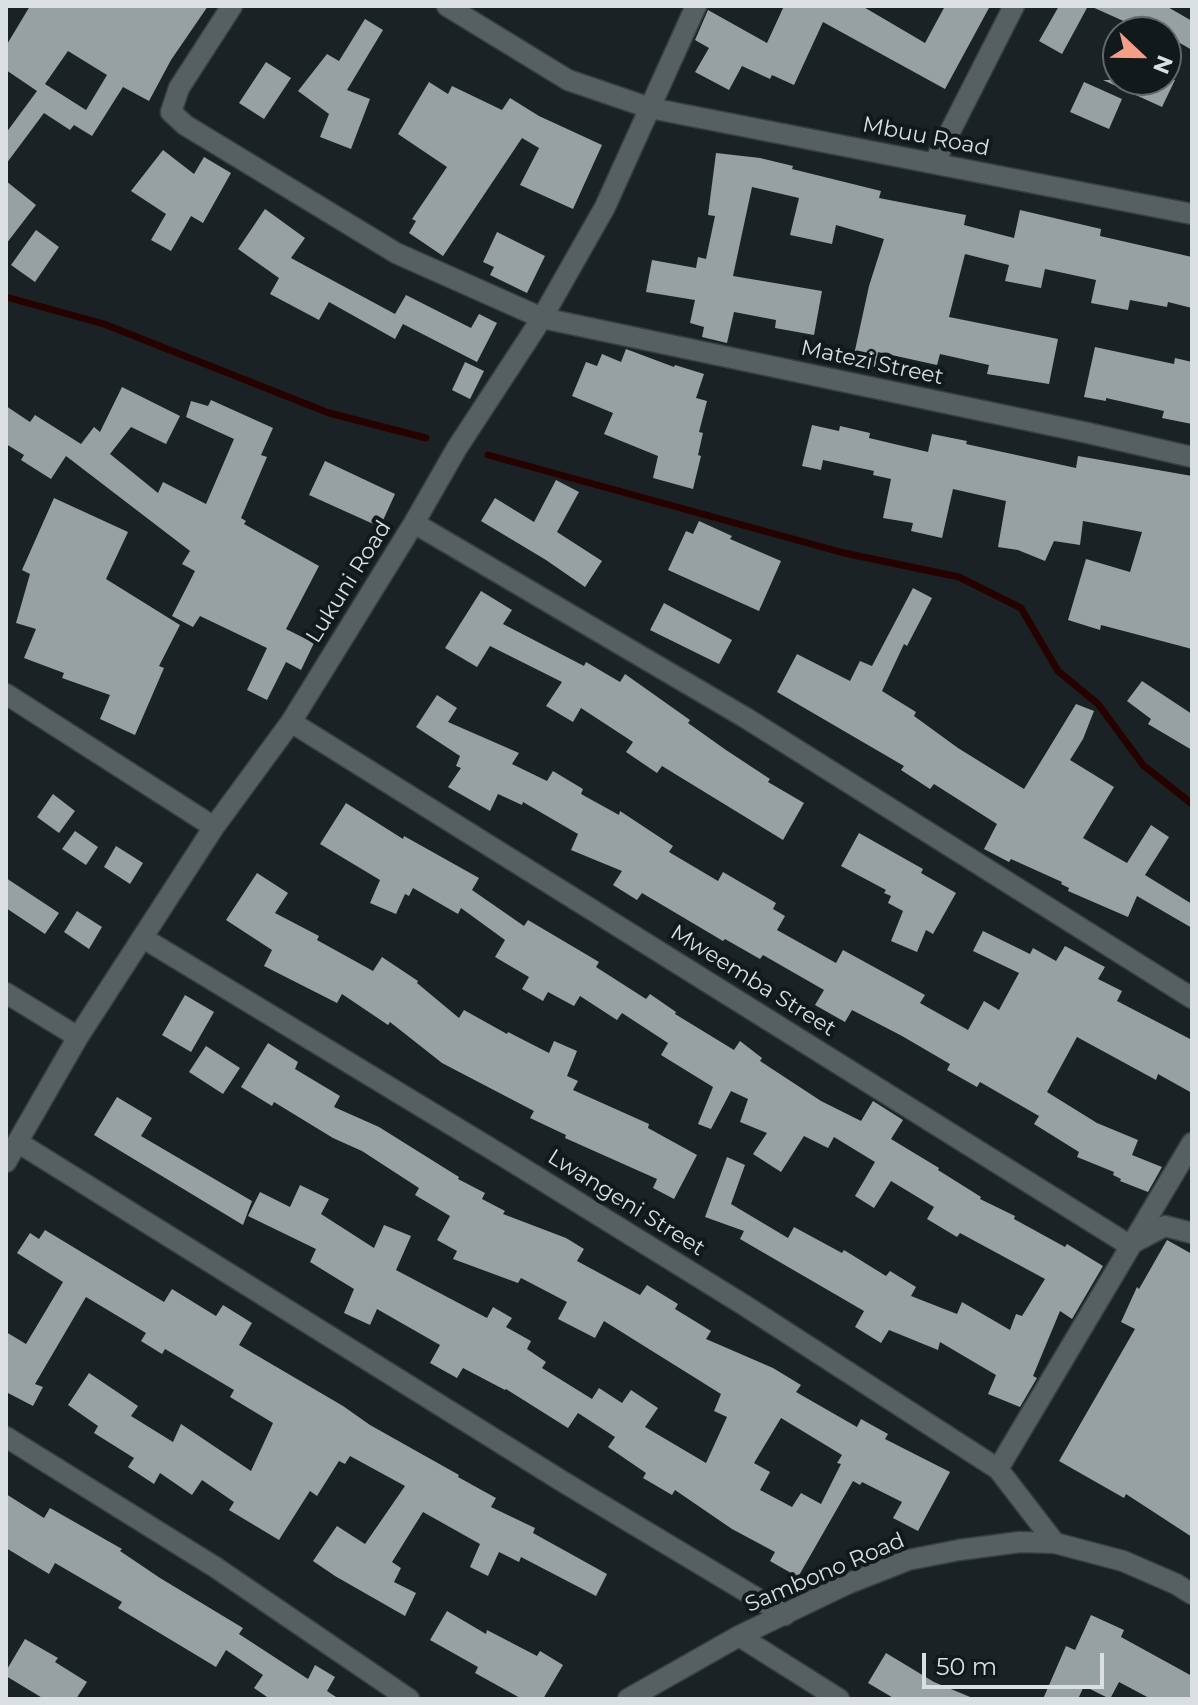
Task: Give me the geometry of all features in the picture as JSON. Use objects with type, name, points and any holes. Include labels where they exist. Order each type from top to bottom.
[{"type":"street","name":"Matezi Street","points":[[232,6],[179,88],[171,112],[185,125],[396,253],[542,318],[1192,457]]},
{"type":"street","name":"Mbuu Road","points":[[447,6],[568,80],[650,108],[1192,214]]},
{"type":"street","name":"Lukuni Road","points":[[6,1162],[78,1037],[214,827],[291,722],[457,448],[542,318],[605,207],[696,6]]},
{"type":"street","points":[[934,163],[1014,6]]},
{"type":"street","points":[[414,523],[746,718],[1192,998]]},
{"type":"street","points":[[6,694],[214,827]]},
{"type":"street","name":"Mweemba Street","points":[[291,722],[1129,1245]]},
{"type":"street","name":"Lwangeni Street","points":[[143,938],[717,1288],[998,1469],[1055,1543]]},
{"type":"street","points":[[6,993],[78,1037]]},
{"type":"street","points":[[19,1143],[552,1475],[785,1615]]},
{"type":"street","points":[[998,1469],[1192,1143]]},
{"type":"street","points":[[1129,1245],[1165,1226],[1192,1233]]},
{"type":"street","points":[[6,1437],[215,1567],[409,1699]]},
{"type":"street","name":"Sambono Road","points":[[628,1699],[739,1636],[847,1584],[908,1560],[959,1550],[1020,1542],[1055,1543],[1123,1561],[1192,1594]]},
{"type":"street","points":[[739,1636],[839,1699]]},
{"type":"building","points":[[30,6],[208,6],[171,60],[149,101],[123,87],[92,136],[74,125],[70,130],[44,113],[6,164],[6,133],[37,91],[6,70],[6,46]],"holes":[[[68,51],[107,75],[86,110],[45,84]]]},
{"type":"building","points":[[784,6],[862,6],[925,43],[945,6],[990,6],[945,89],[823,22],[794,85],[772,75],[770,79],[742,66],[729,90],[695,72],[709,48],[695,40],[708,10],[767,43]]},
{"type":"building","points":[[1059,6],[1088,6],[1062,54],[1039,41]]},
{"type":"building","points":[[1090,6],[1166,6],[1192,21],[1192,50],[1182,44],[1182,16],[1112,16]]},
{"type":"building","points":[[365,19],[383,30],[347,90],[370,99],[351,149],[320,137],[329,114],[298,91],[327,54],[339,61]]},
{"type":"building","points":[[266,62],[291,78],[264,119],[239,103]]},
{"type":"building","points":[[429,82],[448,94],[452,86],[502,110],[510,98],[539,116],[602,145],[573,209],[520,185],[539,148],[522,138],[443,256],[409,233],[416,221],[412,219],[447,167],[398,134]]},
{"type":"building","points":[[1084,82],[1102,90],[1102,96],[1122,99],[1109,129],[1070,112]]},
{"type":"building","points":[[1138,96],[1167,96],[1162,107]]},
{"type":"building","points":[[163,150],[194,174],[204,157],[231,173],[203,223],[191,216],[171,251],[151,240],[166,214],[131,191]]},
{"type":"building","points":[[716,153],[793,166],[792,169],[881,191],[879,198],[966,215],[964,225],[1014,238],[1020,210],[1101,229],[1100,236],[1192,257],[1192,308],[1168,302],[1167,307],[1130,300],[1128,310],[1091,303],[1096,280],[1045,269],[1041,288],[1005,281],[1009,265],[965,254],[949,317],[1058,339],[1049,384],[987,374],[989,365],[940,354],[937,365],[878,352],[875,367],[852,364],[869,286],[884,239],[836,225],[832,244],[790,235],[799,198],[752,187],[733,276],[822,291],[814,335],[775,328],[776,320],[734,312],[727,343],[702,337],[704,327],[690,323],[695,300],[646,292],[652,260],[696,268],[698,257],[706,259],[715,216],[708,215]]},
{"type":"building","points":[[6,181],[36,205],[6,244]]},
{"type":"building","points":[[265,209],[305,238],[291,258],[395,314],[406,295],[471,328],[479,314],[497,323],[477,362],[403,324],[395,339],[329,302],[319,320],[270,294],[279,278],[238,249]]},
{"type":"building","points":[[36,230],[59,247],[35,282],[11,265]]},
{"type":"building","points":[[497,232],[545,256],[527,293],[490,275],[494,267],[483,262]]},
{"type":"building","points":[[1095,347],[1174,364],[1175,358],[1192,362],[1192,424],[1162,418],[1164,411],[1106,398],[1106,401],[1084,397]]},
{"type":"building","points":[[626,349],[674,367],[704,374],[696,398],[707,401],[699,432],[703,433],[698,455],[701,456],[693,489],[653,478],[658,456],[604,434],[613,413],[572,396],[586,362],[597,366],[602,354],[621,362]]},
{"type":"building","points":[[465,362],[484,371],[470,399],[452,390]]},
{"type":"building","points":[[122,387],[180,416],[166,444],[131,427],[110,454],[158,493],[163,482],[206,504],[234,439],[186,417],[191,401],[208,406],[211,400],[273,428],[261,455],[267,457],[241,518],[246,521],[244,524],[319,566],[286,629],[314,643],[301,670],[286,662],[267,700],[247,690],[267,648],[200,616],[193,627],[172,616],[195,571],[182,564],[190,551],[66,456],[51,479],[21,460],[24,455],[6,444],[6,406],[30,422],[35,415],[81,444],[94,427],[100,432]]},
{"type":"building","points":[[812,425],[839,431],[840,426],[870,433],[869,438],[928,452],[932,434],[1076,468],[1078,456],[1192,476],[1192,649],[1101,625],[1100,630],[1068,620],[1086,559],[1130,572],[1142,532],[1083,521],[1080,545],[1054,541],[1045,561],[1018,550],[998,547],[1006,501],[953,489],[942,538],[911,531],[913,523],[883,518],[891,479],[873,475],[874,471],[823,460],[821,470],[802,466]]},
{"type":"building","points":[[325,461],[395,494],[380,527],[309,495]]},
{"type":"building","points":[[556,480],[579,492],[557,532],[602,561],[585,587],[481,521],[495,498],[534,522]]},
{"type":"building","points":[[54,498],[128,532],[106,579],[180,625],[159,666],[164,668],[135,735],[100,719],[110,695],[62,678],[64,673],[24,658],[36,629],[16,623],[30,574],[22,570]]},
{"type":"building","points":[[699,521],[732,536],[730,539],[781,561],[759,611],[668,570],[686,531],[693,534]]},
{"type":"building","points":[[913,588],[932,598],[907,646],[904,644],[882,691],[916,712],[914,716],[958,748],[1024,789],[1076,704],[1094,711],[1083,739],[1070,760],[1114,787],[1083,838],[1127,863],[1151,825],[1169,837],[1145,875],[1192,904],[1192,928],[1137,896],[1128,917],[1068,891],[1069,888],[1062,882],[984,849],[997,824],[934,784],[930,789],[901,770],[904,766],[777,692],[797,654],[850,681],[860,661],[872,666]]},
{"type":"building","points":[[481,591],[512,610],[503,624],[584,666],[586,662],[620,682],[625,674],[690,720],[688,723],[770,779],[768,782],[804,803],[783,840],[662,766],[657,773],[626,752],[633,742],[581,708],[573,722],[546,706],[562,682],[490,646],[477,667],[445,648]]},
{"type":"building","points":[[664,603],[732,640],[719,664],[650,630]]},
{"type":"building","points":[[1142,681],[1192,714],[1192,750],[1148,724],[1151,719],[1127,701]]},
{"type":"building","points":[[437,695],[457,708],[448,722],[519,753],[512,764],[547,781],[553,771],[583,789],[581,794],[619,815],[620,811],[673,846],[669,852],[718,881],[723,872],[776,903],[773,909],[785,916],[777,930],[836,963],[843,950],[925,995],[920,1003],[968,1030],[984,1001],[999,1010],[1019,973],[973,951],[983,931],[1030,954],[1033,948],[1056,961],[1065,946],[1105,967],[1098,979],[1122,991],[1117,1001],[1192,1040],[1192,1093],[1158,1074],[1156,1080],[1077,1037],[1047,1092],[1097,1123],[1138,1140],[1132,1155],[1162,1167],[1148,1192],[1120,1181],[1113,1175],[1114,1172],[1077,1157],[1079,1152],[1034,1124],[1039,1116],[980,1082],[977,1087],[947,1070],[950,1064],[902,1036],[852,1010],[845,1022],[815,1005],[824,990],[763,955],[760,959],[725,939],[723,941],[642,893],[637,900],[613,885],[622,871],[571,850],[578,834],[523,802],[522,805],[498,794],[490,811],[448,787],[461,768],[456,766],[460,756],[416,727]]},
{"type":"building","points":[[53,794],[75,811],[59,833],[37,817]]},
{"type":"building","points":[[346,803],[403,839],[404,836],[479,878],[472,890],[524,926],[528,920],[599,962],[596,967],[646,999],[650,994],[675,1014],[734,1050],[740,1041],[762,1058],[760,1061],[821,1101],[861,1121],[873,1101],[903,1120],[891,1139],[939,1168],[980,1199],[1103,1266],[1072,1319],[1060,1311],[1033,1376],[1037,1378],[1020,1407],[988,1394],[996,1375],[940,1342],[938,1350],[889,1330],[881,1343],[855,1327],[864,1311],[740,1239],[744,1231],[705,1217],[727,1157],[745,1165],[731,1204],[788,1238],[794,1227],[842,1253],[844,1250],[886,1276],[890,1271],[916,1287],[911,1296],[957,1314],[962,1302],[1010,1330],[1016,1314],[1022,1316],[1045,1279],[960,1233],[957,1237],[927,1219],[934,1207],[891,1181],[874,1208],[855,1196],[875,1162],[834,1137],[828,1148],[804,1136],[781,1172],[753,1154],[767,1133],[740,1122],[748,1099],[731,1091],[711,1129],[698,1124],[713,1087],[661,1055],[668,1043],[622,1013],[617,1020],[580,996],[574,1006],[548,992],[543,1001],[522,989],[529,977],[495,957],[505,940],[461,908],[458,914],[413,888],[409,896],[405,894],[396,914],[370,903],[380,880],[320,844]]},
{"type":"building","points":[[75,831],[98,847],[86,865],[62,849]]},
{"type":"building","points":[[859,833],[923,869],[921,873],[956,893],[933,934],[926,930],[917,952],[891,941],[903,911],[888,903],[891,896],[884,893],[886,890],[841,866]]},
{"type":"building","points":[[116,846],[143,863],[130,884],[104,867]]},
{"type":"building","points":[[257,873],[288,893],[275,913],[319,936],[317,940],[373,971],[382,957],[418,981],[459,1018],[464,1010],[549,1053],[554,1041],[577,1051],[567,1076],[578,1081],[573,1090],[649,1124],[648,1128],[697,1155],[674,1199],[653,1188],[657,1179],[565,1138],[566,1135],[530,1118],[534,1111],[442,1063],[390,1022],[388,1025],[342,994],[337,1003],[264,966],[272,950],[226,920]]},
{"type":"building","points":[[6,878],[59,913],[45,934],[6,908]]},
{"type":"building","points":[[77,911],[102,927],[89,949],[64,932]]},
{"type":"building","points":[[185,995],[214,1012],[191,1052],[162,1035]]},
{"type":"building","points":[[268,1043],[298,1062],[295,1069],[340,1096],[334,1107],[379,1127],[485,1193],[482,1199],[505,1211],[503,1214],[566,1238],[584,1249],[577,1261],[640,1295],[647,1285],[678,1304],[675,1309],[711,1331],[706,1339],[773,1368],[801,1385],[796,1392],[857,1427],[861,1419],[888,1434],[885,1439],[950,1472],[918,1531],[893,1518],[902,1502],[862,1482],[860,1485],[853,1481],[798,1577],[770,1561],[775,1552],[732,1529],[675,1490],[672,1495],[643,1478],[646,1473],[608,1447],[615,1437],[578,1413],[568,1428],[506,1389],[463,1368],[457,1378],[430,1363],[440,1345],[377,1309],[370,1325],[344,1313],[354,1289],[310,1262],[316,1249],[248,1216],[260,1192],[290,1207],[300,1185],[329,1199],[321,1214],[374,1248],[384,1225],[411,1236],[396,1270],[487,1318],[493,1307],[512,1318],[506,1327],[531,1341],[527,1349],[546,1362],[542,1368],[592,1399],[599,1388],[622,1403],[631,1390],[658,1408],[645,1427],[706,1463],[727,1417],[714,1411],[721,1394],[604,1321],[595,1338],[558,1319],[567,1302],[521,1278],[518,1283],[453,1259],[457,1251],[437,1240],[450,1216],[415,1195],[419,1188],[362,1151],[241,1087]],"holes":[[[781,1418],[842,1455],[837,1463],[841,1464],[821,1504],[801,1493],[792,1507],[760,1490],[770,1472],[754,1463]]]},
{"type":"building","points":[[206,1046],[240,1068],[223,1094],[189,1072]]},
{"type":"building","points":[[117,1097],[152,1118],[141,1136],[252,1201],[243,1225],[94,1135]]},
{"type":"building","points":[[45,1230],[164,1302],[172,1289],[216,1316],[223,1305],[252,1323],[239,1345],[496,1498],[491,1507],[535,1528],[533,1533],[607,1574],[596,1596],[521,1557],[519,1562],[499,1552],[488,1576],[470,1567],[480,1544],[423,1512],[392,1562],[401,1568],[394,1582],[416,1593],[405,1616],[313,1561],[337,1526],[365,1544],[405,1486],[350,1456],[345,1464],[339,1461],[317,1496],[310,1491],[279,1540],[229,1510],[234,1502],[202,1480],[192,1495],[160,1473],[154,1484],[128,1467],[134,1458],[94,1433],[98,1426],[68,1405],[89,1373],[138,1406],[131,1416],[173,1442],[181,1424],[251,1471],[273,1423],[230,1397],[234,1390],[165,1349],[162,1354],[141,1341],[146,1333],[86,1297],[35,1384],[43,1387],[33,1406],[6,1392],[6,1332],[26,1344],[63,1282],[17,1253],[30,1233],[39,1239]]},
{"type":"building","points":[[1167,1240],[1192,1254],[1192,1537],[1126,1494],[1124,1498],[1059,1461],[1135,1329],[1121,1322],[1137,1287],[1139,1289]]},
{"type":"building","points":[[6,1494],[44,1518],[50,1508],[122,1549],[120,1551],[160,1578],[243,1628],[239,1634],[308,1679],[315,1665],[335,1677],[327,1691],[339,1699],[270,1699],[254,1688],[263,1675],[226,1650],[216,1667],[118,1608],[122,1602],[55,1563],[49,1574],[6,1548]]},
{"type":"building","points":[[447,1611],[486,1634],[487,1630],[537,1656],[540,1651],[563,1665],[543,1699],[522,1699],[475,1673],[478,1667],[430,1640]]},
{"type":"building","points":[[1091,1615],[1124,1630],[1121,1637],[1192,1676],[1192,1699],[1151,1699],[1119,1682],[1110,1699],[1084,1686],[1078,1699],[1043,1699],[1066,1646],[1075,1650]]},
{"type":"building","points":[[25,1639],[58,1658],[55,1662],[87,1682],[76,1699],[44,1699],[6,1676]]},
{"type":"building","points":[[886,1653],[934,1682],[975,1699],[895,1699],[868,1683]]},
{"type":"waterway","points":[[6,297],[104,324],[329,413],[426,438]]},
{"type":"waterway","points":[[488,455],[844,553],[959,577],[1021,608],[1058,671],[1098,704],[1143,765],[1192,804]]}]
